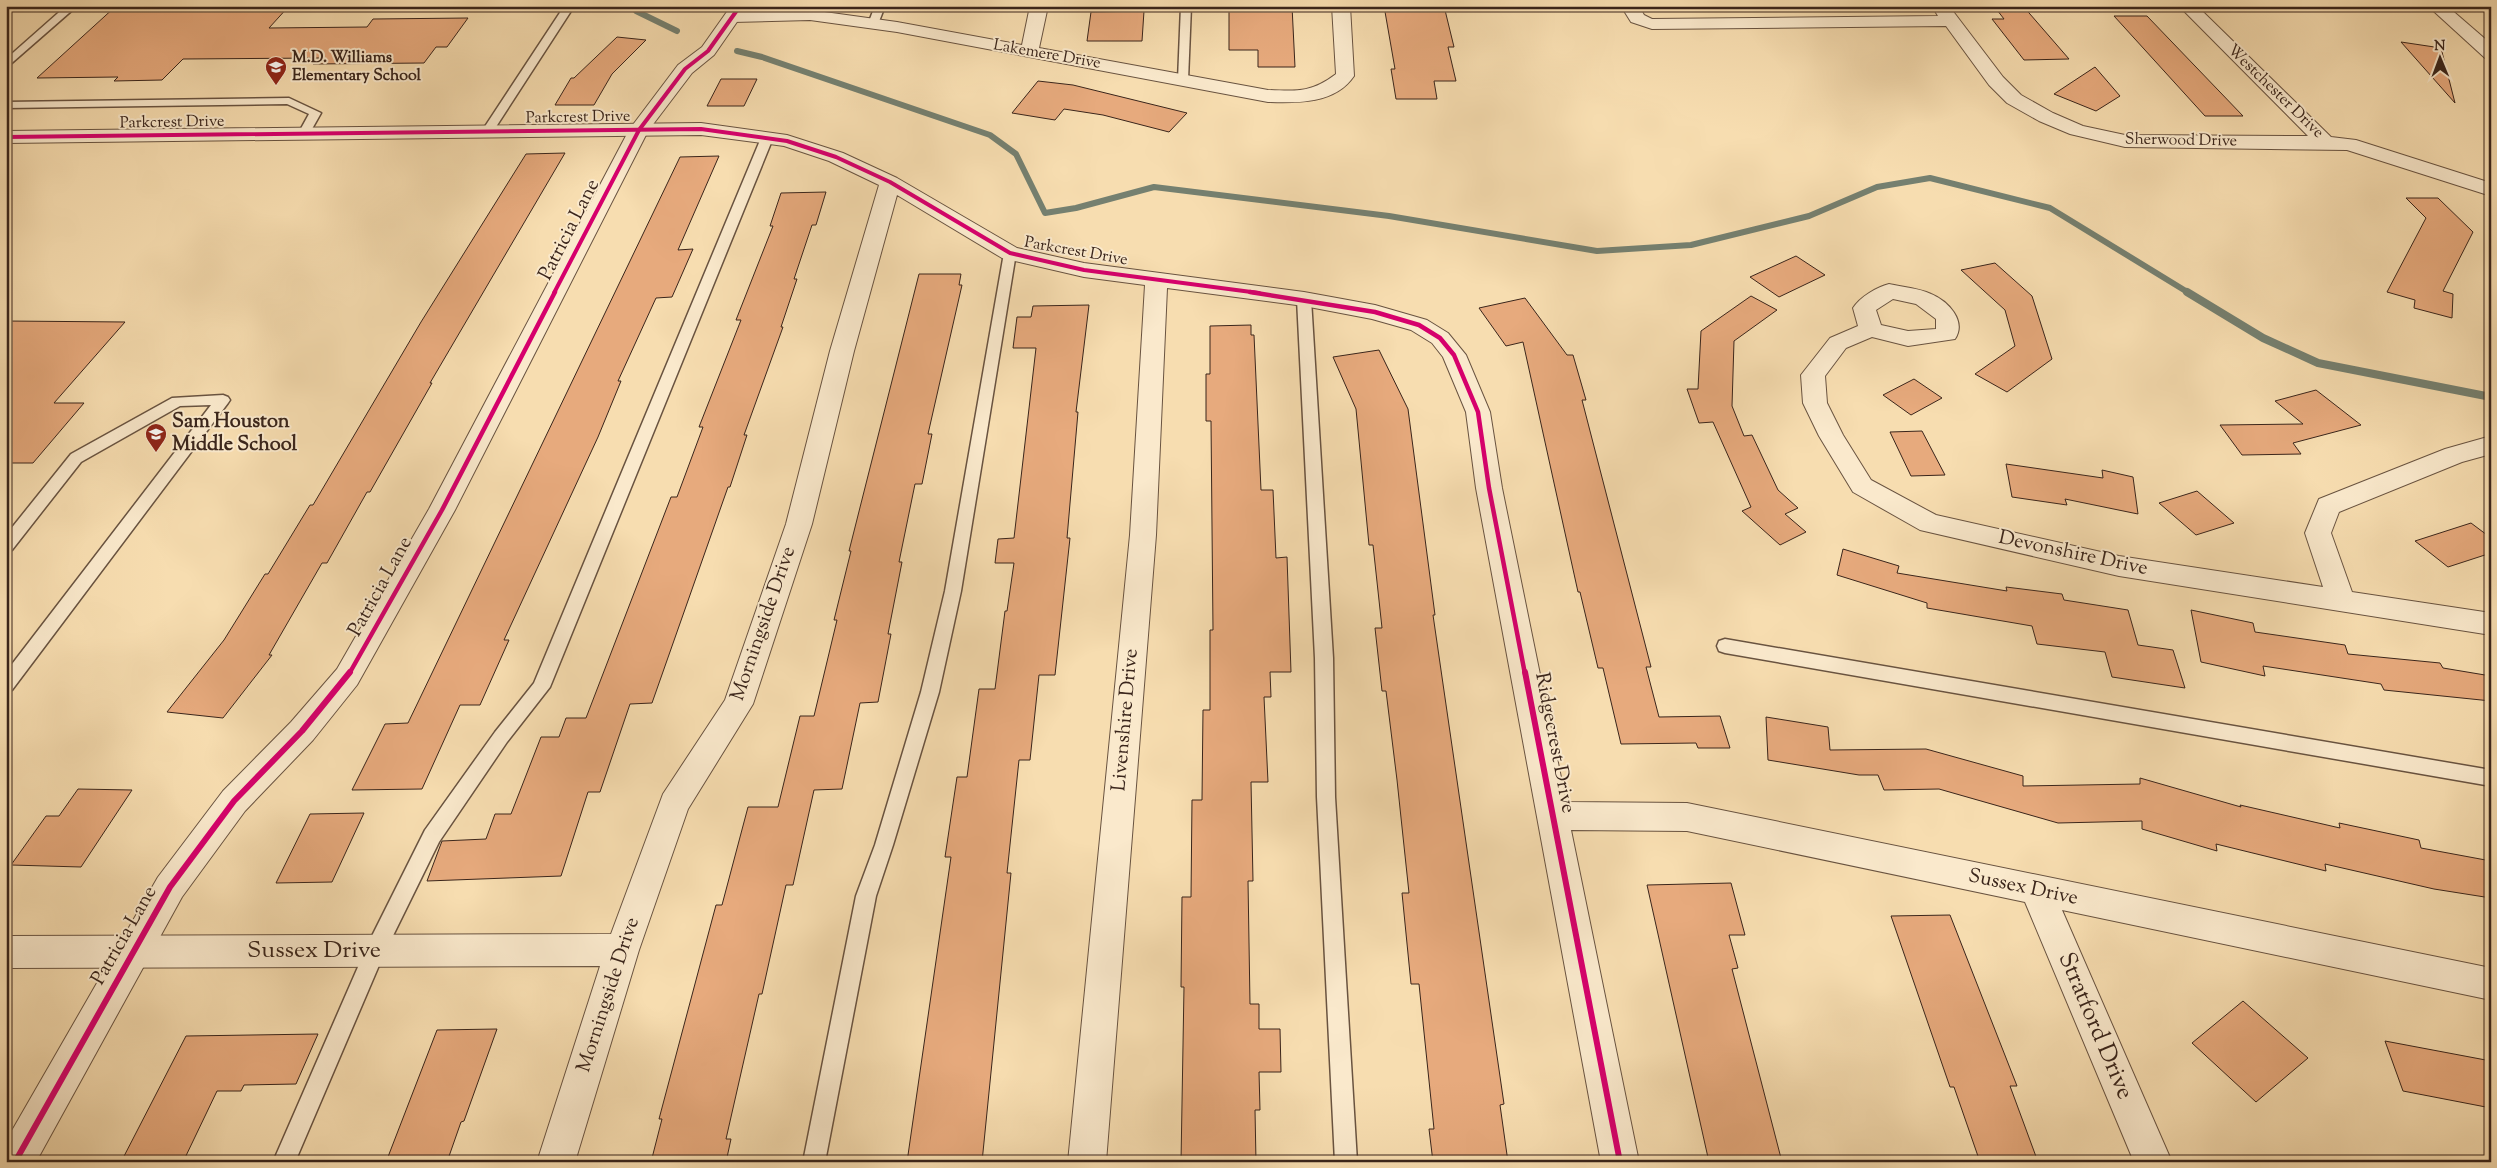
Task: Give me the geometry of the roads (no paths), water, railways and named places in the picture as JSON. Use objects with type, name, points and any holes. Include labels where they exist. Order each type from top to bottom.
[{"type":"street","points":[[1029,52],[1039,6]]},
{"type":"street","name":"Lakemere Drive","points":[[736,12],[810,15],[872,24],[1268,96],[1307,97],[1326,92],[1345,76],[1346,66],[1341,6]]},
{"type":"street","points":[[1630,6],[1636,18],[1642,22],[1652,24],[1807,14],[1946,14]]},
{"type":"street","name":"Westchester Drive","points":[[2187,6],[2325,142],[2349,144],[2491,190]]},
{"type":"street","points":[[2436,6],[2491,54]]},
{"type":"street","name":"Patricia Lane","points":[[15,1162],[170,887],[234,801],[302,731],[347,677],[442,510],[639,130],[684,69],[708,50],[736,12]]},
{"type":"street","name":"Sherwood Drive","points":[[1946,14],[1996,80],[2014,98],[2046,117],[2077,130],[2125,142],[2325,142]]},
{"type":"street","name":"Parkcrest Drive","points":[[6,137],[702,129],[767,138],[787,141],[836,157],[890,182],[1010,252],[1084,270],[1304,298],[1375,312],[1419,325],[1440,338]]},
{"type":"street","name":"Morningside Drive","points":[[556,1162],[622,950],[674,804],[738,704],[799,524],[842,351],[890,182]]},
{"type":"street","name":"Livenshire Drive","points":[[1088,1162],[1143,535],[1156,278]]},
{"type":"street","name":"Devonshire Drive","points":[[1870,329],[1838,343],[1813,375],[1815,403],[1831,436],[1862,486],[1928,523],[2118,566],[2341,599],[2491,624]]},
{"type":"street","name":"Ridgecrest Drive","points":[[1440,338],[1454,355],[1478,412],[1489,488],[1620,1162]]},
{"type":"street","points":[[2341,599],[2318,533],[2328,506],[2454,454],[2491,445]]},
{"type":"street","name":"Sussex Drive","points":[[1553,816],[1687,817],[2491,984]]},
{"type":"street","name":"Stratford Drive","points":[[2037,891],[2153,1162]]},
{"type":"street","name":"Sussex Drive","points":[[6,952],[622,950]]},
{"type":"lane","points":[[6,65],[72,6]]},
{"type":"lane","points":[[488,131],[568,8],[566,6]]},
{"type":"lane","points":[[872,24],[880,6]]},
{"type":"lane","points":[[1183,80],[1186,6]]},
{"type":"lane","points":[[6,105],[289,101],[315,113],[304,134]]},
{"type":"lane","points":[[284,1162],[375,951],[432,836],[501,737],[541,688],[767,138]]},
{"type":"lane","points":[[814,1162],[866,896],[884,845],[930,692],[953,591],[1010,252]]},
{"type":"lane","points":[[1304,298],[1321,582],[1326,797],[1346,1162]]},
{"type":"lane","points":[[6,546],[76,458],[177,401],[222,400],[6,686]]},
{"type":"lane","points":[[1725,646],[2491,778]]},
{"type":"waterway","points":[[635,6],[636,11],[677,31]]},
{"type":"waterway","points":[[737,51],[762,57],[990,135],[1016,154],[1045,213],[1076,208],[1154,187],[1389,216],[1597,251],[1691,245],[1809,216],[1877,187],[1930,178],[2050,208],[2189,293]]},
{"type":"waterway","points":[[2187,292],[2263,338],[2318,363],[2491,397]]},
{"type":"place","name":"M.D. Williams Elementary School","points":[[276,86]]},
{"type":"place","name":"Sam Houston Middle School","points":[[156,453]]}]
